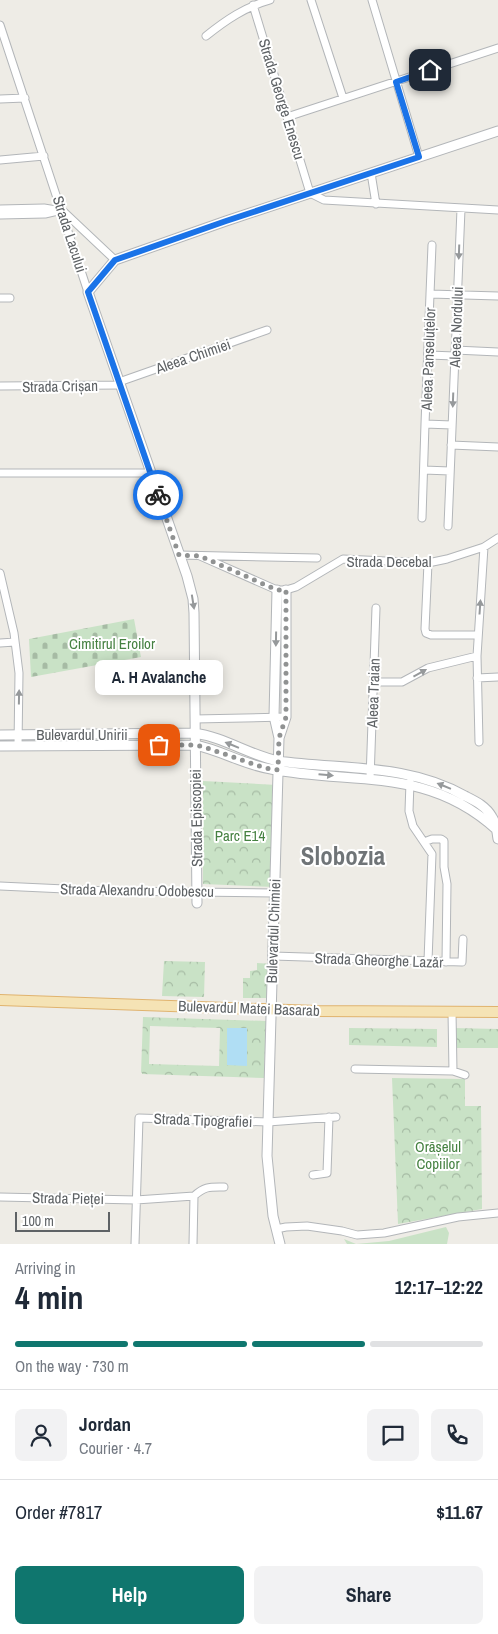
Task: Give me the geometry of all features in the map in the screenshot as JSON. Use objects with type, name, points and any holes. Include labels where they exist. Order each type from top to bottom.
[{"type":"main road","name":"Bulevardul Matei Basarab","points":[[0,1000],[271,1009],[498,1012]]},
{"type":"street","points":[[206,36],[224,22],[253,5],[270,0]]},
{"type":"street","points":[[311,0],[343,98]]},
{"type":"street","points":[[372,0],[419,157]]},
{"type":"street","name":"Strada George Enescu","points":[[253,5],[310,193]]},
{"type":"street","name":"Strada Lacului","points":[[0,25],[88,292],[188,581],[194,613],[194,733]]},
{"type":"street","points":[[287,117],[498,48]]},
{"type":"street","points":[[0,99],[25,98]]},
{"type":"street","points":[[88,292],[115,260],[498,131]]},
{"type":"street","points":[[0,160],[44,156]]},
{"type":"street","points":[[371,173],[376,204]]},
{"type":"street","points":[[310,193],[324,200],[498,210]]},
{"type":"street","points":[[0,208],[62,210],[115,260]]},
{"type":"street","name":"Aleea Nordului","points":[[448,526],[461,209]]},
{"type":"street","points":[[0,215],[45,214],[62,210]]},
{"type":"street","name":"Aleea Panseluțelor","points":[[422,518],[432,245]]},
{"type":"street","name":"Aleea Panseluțelor","points":[[430,294],[498,296]]},
{"type":"street","points":[[0,298],[10,298]]},
{"type":"street","name":"Aleea Chimiei","points":[[120,384],[267,330]]},
{"type":"street","points":[[428,354],[498,352]]},
{"type":"street","name":"Strada Crișan","points":[[0,386],[120,384]]},
{"type":"street","name":"Aleea Panseluțelor","points":[[425,424],[452,425]]},
{"type":"street","points":[[451,445],[498,447]]},
{"type":"street","points":[[424,470],[450,471]]},
{"type":"street","points":[[0,472],[150,473]]},
{"type":"street","name":"Strada Decebal","points":[[282,590],[328,569],[342,559],[428,564],[484,548],[498,538]]},
{"type":"street","points":[[479,742],[477,656],[484,548]]},
{"type":"street","points":[[179,555],[317,558]]},
{"type":"street","points":[[200,556],[282,590]]},
{"type":"street","points":[[428,564],[426,633],[431,635],[478,636]]},
{"type":"street","points":[[0,573],[15,642],[19,673],[18,746]]},
{"type":"street","name":"Bulevardul Chimiei","points":[[280,1244],[268,1172],[268,1122],[279,738],[274,716],[282,590]]},
{"type":"street","name":"Bulevardul Chimiei","points":[[279,738],[286,717],[282,590]]},
{"type":"street","name":"Aleea Traian","points":[[370,779],[376,608]]},
{"type":"street","points":[[0,643],[15,642]]},
{"type":"street","points":[[374,682],[402,682],[428,668],[477,656]]},
{"type":"street","points":[[477,678],[498,678]]},
{"type":"street","points":[[195,719],[286,717]]},
{"type":"street","name":"Bulevardul Unirii","points":[[0,735],[194,733],[211,736],[266,758],[278,766]]},
{"type":"street","name":"Strada Episcopiei","points":[[194,733],[197,903]]},
{"type":"street","name":"Bulevardul Unirii","points":[[0,746],[195,745],[265,768],[278,766]]},
{"type":"street","points":[[278,766],[371,769],[410,774],[459,792],[486,809],[494,820],[498,833]]},
{"type":"street","points":[[278,766],[410,784],[433,791],[454,800],[480,815],[498,833]]},
{"type":"street","points":[[410,774],[409,811],[413,826],[432,854],[428,961]]},
{"type":"street","points":[[486,809],[498,809]]},
{"type":"street","points":[[424,842],[436,839],[441,839],[444,842],[444,868],[447,884],[446,962]]},
{"type":"street","name":"Strada Alexandru Odobescu","points":[[0,886],[108,891],[274,893]]},
{"type":"street","name":"Strada Gheorghe Lazăr","points":[[273,956],[462,962],[462,939]]},
{"type":"street","points":[[452,1012],[453,1071]]},
{"type":"street","points":[[355,1068],[453,1071],[465,1075]]},
{"type":"street","name":"Strada Tipografiei","points":[[136,1200],[139,1118],[268,1122],[332,1117],[327,1173],[313,1175]]},
{"type":"street","name":"Strada Pieței","points":[[0,1196],[136,1200],[194,1196],[201,1189],[207,1187],[224,1187]]},
{"type":"street","points":[[193,1244],[194,1196]]},
{"type":"street","points":[[135,1244],[136,1200]]},
{"type":"street","points":[[276,1229],[307,1226],[342,1230],[357,1235],[384,1233],[458,1217],[498,1213]]},
{"type":"green space","name":"Cimitirul Eroilor","points":[[134,619],[141,657],[31,677],[29,639]]},
{"type":"green space","name":"Parc E14","points":[[203,781],[277,785],[275,887],[203,884]]},
{"type":"green space","points":[[164,961],[205,962],[204,997],[162,996]]},
{"type":"green space","points":[[257,963],[273,964],[271,998],[243,998],[243,978],[250,978],[250,971],[257,970]]},
{"type":"green space","points":[[143,1017],[266,1021],[264,1078],[141,1073]],"holes":[[[150,1026],[220,1028],[219,1066],[149,1064]],[[227,1028],[247,1028],[227,1065]]]},
{"type":"green space","points":[[349,1028],[437,1029],[437,1047],[349,1045]]},
{"type":"green space","points":[[453,1028],[498,1029],[498,1048],[453,1048]]},
{"type":"green space","name":"Orășelul Copiilor","points":[[392,1078],[465,1079],[465,1106],[481,1106],[482,1209],[398,1224]]},
{"type":"green space","points":[[446,1227],[449,1233],[447,1244],[356,1244],[389,1241]]},
{"type":"green space","points":[[344,1239],[356,1244],[347,1244]]},
{"type":"water","points":[[227,1028],[247,1028],[247,1066],[227,1065]]},
{"type":"way so far","points":[[158,495],[179,555],[200,556],[277,590],[286,590],[286,717],[279,738],[278,770],[265,768],[195,745],[159,745]]},
{"type":"place","name":"A. H Avalanche","points":[[159,745]]},
{"type":"district","name":"Slobozia","points":[[343,856]]},
{"type":"route","points":[[158,495],[88,292],[115,260],[419,157],[396,82],[430,70]]}]
